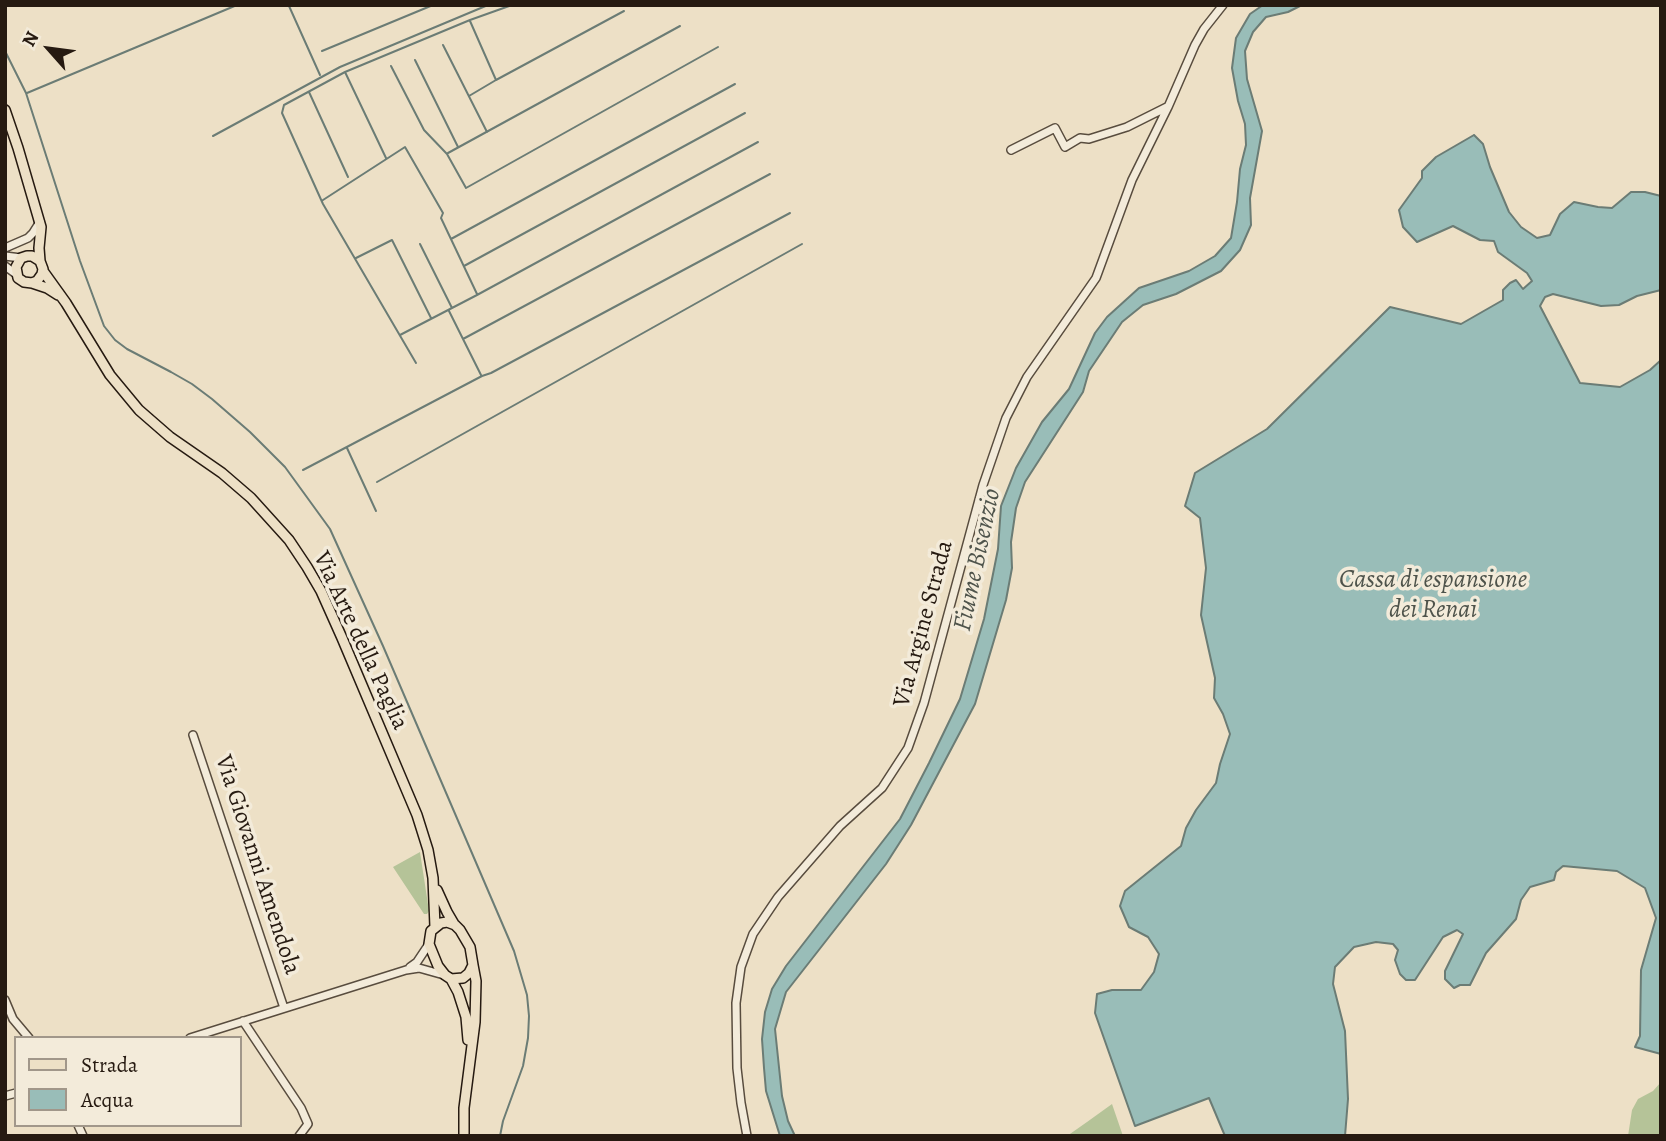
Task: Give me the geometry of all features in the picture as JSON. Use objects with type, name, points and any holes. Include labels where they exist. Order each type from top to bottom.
[{"type":"main road","points":[[5,110],[40,227],[41,266],[37,281],[32,283]]},
{"type":"main road","points":[[40,227],[25,257],[17,265],[16,274],[22,281],[47,288],[62,298]]},
{"type":"main road","points":[[25,257],[36,257],[41,266]]},
{"type":"main road","name":"Via Arte della Paglia","points":[[41,266],[100,361],[139,410],[251,498],[289,540],[321,591],[411,798],[439,897],[470,947],[476,981],[475,1022],[464,1108],[464,1136]]},
{"type":"main road","name":"Via Arte della Paglia","points":[[433,878],[435,927],[431,931],[429,944],[438,966],[458,992],[466,1017],[469,1065]]},
{"type":"main road","points":[[435,927],[447,922],[455,925]]},
{"type":"main road","points":[[448,977],[463,978],[473,965]]},
{"type":"street","name":"Via Argine Strada","points":[[747,1136],[737,1068],[736,1003],[741,967],[752,934],[778,897],[840,825],[882,788],[908,748],[924,703],[983,485],[1006,418],[1027,377],[1096,278],[1132,180],[1195,45],[1223,5]]},
{"type":"street","points":[[1011,150],[1055,128],[1065,147],[1080,138],[1088,139],[1127,127],[1168,107]]},
{"type":"street","points":[[5,248],[27,238],[40,227]]},
{"type":"street","points":[[5,256],[25,257]]},
{"type":"street","points":[[5,266],[16,274]]},
{"type":"street","name":"Via Giovanni Amendola","points":[[193,735],[284,1008]]},
{"type":"street","points":[[406,970],[417,962],[429,944]]},
{"type":"street","name":"Via Giovanni Amendola","points":[[196,1036],[406,970],[419,968],[448,977]]},
{"type":"street","points":[[5,1000],[13,1019],[27,1036]]},
{"type":"street","points":[[243,1021],[301,1108],[308,1125],[299,1136]]},
{"type":"green space","points":[[420,852],[429,911],[427,914],[424,914],[393,867]]},
{"type":"green space","points":[[1661,1082],[1661,1136],[1628,1136],[1632,1110],[1638,1099],[1653,1091]]},
{"type":"green space","points":[[1112,1104],[1123,1136],[1067,1136],[1087,1122]]},
{"type":"water","points":[[1263,5],[1302,5],[1288,12],[1266,17],[1253,32],[1245,51],[1247,79],[1262,131],[1250,198],[1251,225],[1240,250],[1221,271],[1176,294],[1143,305],[1122,322],[1089,371],[1083,392],[1025,482],[1016,508],[1011,542],[1012,568],[1006,600],[975,704],[911,825],[886,864],[786,992],[775,1029],[782,1096],[795,1136],[780,1136],[766,1091],[762,1039],[765,1012],[772,989],[786,966],[900,819],[929,763],[960,699],[984,619],[998,549],[1001,506],[1016,468],[1042,422],[1069,389],[1095,333],[1107,317],[1139,288],[1189,271],[1215,256],[1231,238],[1240,169],[1246,145],[1245,124],[1232,68],[1236,38],[1250,14]]},
{"type":"water","name":"Cassa di espansione dei Renai","points":[[1474,135],[1483,144],[1509,212],[1521,227],[1537,238],[1550,235],[1560,214],[1574,202],[1612,208],[1631,192],[1661,196],[1661,290],[1637,296],[1619,305],[1601,306],[1553,294],[1545,297],[1540,306],[1580,383],[1620,387],[1650,370],[1661,360],[1661,1054],[1635,1047],[1640,1036],[1641,970],[1656,918],[1645,888],[1617,871],[1563,866],[1556,872],[1554,880],[1530,887],[1521,900],[1516,919],[1486,953],[1470,985],[1454,988],[1445,979],[1445,971],[1463,934],[1457,930],[1443,937],[1415,980],[1406,980],[1400,974],[1395,960],[1398,950],[1393,944],[1376,942],[1354,947],[1335,967],[1333,984],[1345,1031],[1348,1099],[1345,1136],[1225,1136],[1209,1098],[1135,1126],[1095,1013],[1097,994],[1112,990],[1141,990],[1154,972],[1159,954],[1148,937],[1129,927],[1120,906],[1125,891],[1181,846],[1186,828],[1196,810],[1216,783],[1230,734],[1214,698],[1215,678],[1201,615],[1206,568],[1200,518],[1185,506],[1195,473],[1267,429],[1390,307],[1461,324],[1503,300],[1503,290],[1510,283],[1516,280],[1523,289],[1532,281],[1527,273],[1498,252],[1494,241],[1480,240],[1453,226],[1417,242],[1403,227],[1399,210],[1422,178],[1422,171],[1436,157]]},
{"type":"waterway","points":[[27,93],[237,5]]},
{"type":"waterway","points":[[322,51],[433,5]]},
{"type":"waterway","points":[[213,136],[340,67],[488,5]]},
{"type":"waterway","points":[[416,363],[323,204],[282,113],[284,105],[345,72],[512,5]]},
{"type":"waterway","points":[[289,6],[320,75]]},
{"type":"waterway","points":[[469,96],[624,11]]},
{"type":"waterway","points":[[470,21],[496,80]]},
{"type":"waterway","points":[[448,153],[680,26]]},
{"type":"waterway","points":[[443,45],[487,132]]},
{"type":"waterway","points":[[391,66],[424,130],[447,154],[466,188],[718,47]]},
{"type":"waterway","points":[[5,51],[26,93],[80,261],[104,326],[115,340],[127,349],[192,384],[250,432],[285,467],[330,529],[514,951],[527,995],[528,1038],[523,1066],[500,1136]]},
{"type":"waterway","points":[[415,60],[458,147]]},
{"type":"waterway","points":[[345,72],[386,158]]},
{"type":"waterway","points":[[451,239],[735,84]]},
{"type":"waterway","points":[[309,92],[348,177]]},
{"type":"waterway","points":[[464,266],[745,113]]},
{"type":"waterway","points":[[400,335],[758,142]]},
{"type":"waterway","points":[[323,200],[405,147],[443,213],[441,218],[477,294]]},
{"type":"waterway","points":[[463,339],[770,174]]},
{"type":"waterway","points":[[303,470],[790,213]]},
{"type":"waterway","points":[[356,258],[392,240],[431,318]]},
{"type":"waterway","points":[[420,244],[452,308]]},
{"type":"waterway","points":[[377,482],[802,244]]},
{"type":"waterway","points":[[449,311],[481,375]]},
{"type":"waterway","points":[[347,448],[376,511]]},
{"type":"water label","name":"Fiume Bisenzio","points":[[978,560]]}]
